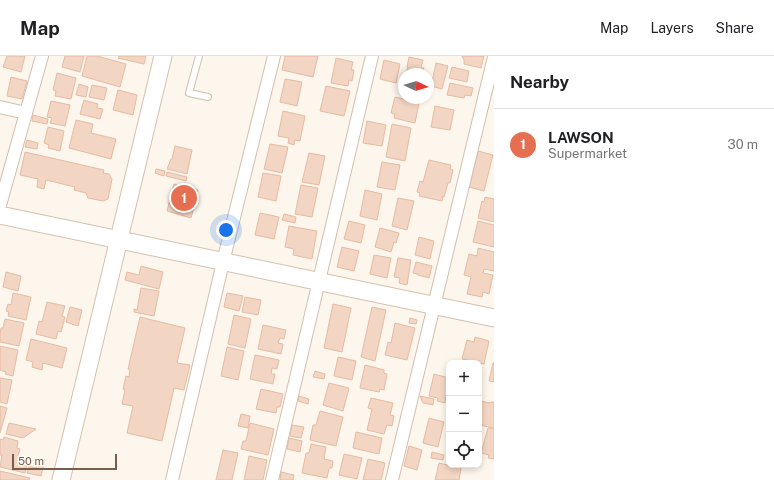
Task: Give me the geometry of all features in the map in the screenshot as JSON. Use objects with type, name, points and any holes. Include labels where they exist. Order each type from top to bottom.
[{"type":"street","points":[[0,205],[42,56]]},
{"type":"street","points":[[61,480],[163,56]]},
{"type":"street","points":[[172,480],[223,262],[274,56]]},
{"type":"street","points":[[272,480],[372,56]]},
{"type":"street","points":[[392,480],[494,57]]},
{"type":"street","points":[[0,107],[26,113]]},
{"type":"street","points":[[0,215],[494,318]]},
{"type":"lane","points":[[199,56],[189,93],[208,97]]},
{"type":"building","points":[[7,56],[25,56],[21,72],[3,67]]},
{"type":"building","points":[[65,56],[84,56],[80,72],[62,67]]},
{"type":"building","points":[[87,56],[97,56],[126,64],[120,87],[82,76]]},
{"type":"building","points":[[119,56],[146,56],[144,64],[118,58]]},
{"type":"building","points":[[285,56],[318,56],[313,77],[282,70]]},
{"type":"building","points":[[462,56],[484,56],[481,68],[464,64]]},
{"type":"building","points":[[409,57],[423,60],[421,68],[407,67]]},
{"type":"building","points":[[336,58],[353,62],[351,70],[354,70],[352,81],[349,80],[348,86],[331,83]]},
{"type":"building","points":[[384,60],[400,64],[396,83],[380,79]]},
{"type":"building","points":[[436,63],[448,66],[442,89],[434,87],[434,72]]},
{"type":"building","points":[[452,67],[469,71],[467,82],[449,78]]},
{"type":"building","points":[[57,73],[76,78],[71,99],[55,96],[56,91],[53,90]]},
{"type":"building","points":[[11,77],[27,81],[22,99],[7,96]]},
{"type":"building","points":[[285,79],[302,82],[297,106],[280,102]]},
{"type":"building","points":[[450,83],[473,88],[471,96],[465,95],[464,98],[447,95]]},
{"type":"building","points":[[79,84],[88,87],[86,97],[76,95]]},
{"type":"building","points":[[92,85],[107,88],[104,100],[89,97]]},
{"type":"building","points":[[326,86],[350,91],[344,116],[320,111]]},
{"type":"building","points":[[118,90],[137,95],[133,115],[113,110]]},
{"type":"building","points":[[395,97],[398,98],[398,104],[419,104],[415,123],[394,118],[395,114],[391,113]]},
{"type":"building","points":[[84,100],[98,104],[97,108],[103,109],[100,119],[80,114]]},
{"type":"building","points":[[51,101],[70,105],[65,126],[50,123],[52,118],[47,117]]},
{"type":"building","points":[[435,106],[454,110],[450,130],[431,127]]},
{"type":"building","points":[[283,111],[305,116],[300,141],[295,140],[294,145],[288,143],[289,138],[278,136]]},
{"type":"building","points":[[33,115],[48,119],[47,124],[32,121]]},
{"type":"building","points":[[76,120],[93,124],[91,133],[116,139],[111,159],[69,148]]},
{"type":"building","points":[[367,121],[386,125],[382,146],[363,143]]},
{"type":"building","points":[[392,124],[411,128],[405,161],[386,157]]},
{"type":"building","points":[[48,127],[64,131],[60,151],[48,148],[49,145],[44,143]]},
{"type":"building","points":[[27,140],[38,143],[37,149],[25,147]]},
{"type":"building","points":[[270,144],[288,147],[282,173],[264,169]]},
{"type":"building","points":[[175,146],[192,150],[187,174],[167,169],[172,159]]},
{"type":"building","points":[[478,151],[493,155],[484,191],[469,187]]},
{"type":"building","points":[[25,152],[104,170],[103,173],[109,174],[112,179],[108,199],[103,201],[88,198],[86,193],[74,190],[75,187],[46,180],[44,189],[37,187],[38,179],[20,175]]},
{"type":"building","points":[[309,153],[325,156],[319,185],[302,182]]},
{"type":"building","points":[[429,160],[451,165],[450,169],[453,170],[450,183],[448,183],[442,201],[419,196],[420,193],[417,192],[420,181],[423,182]]},
{"type":"building","points":[[382,162],[400,165],[395,190],[377,187]]},
{"type":"building","points":[[156,169],[165,171],[164,176],[155,173]]},
{"type":"building","points":[[167,172],[187,177],[186,181],[166,176]]},
{"type":"building","points":[[263,173],[281,176],[276,201],[258,197]]},
{"type":"building","points":[[174,184],[198,190],[196,198],[198,199],[197,203],[195,203],[191,218],[167,211]]},
{"type":"building","points":[[301,185],[318,188],[312,217],[295,214]]},
{"type":"building","points":[[365,190],[382,194],[377,220],[360,216]]},
{"type":"building","points":[[485,197],[494,199],[494,222],[478,218],[482,201],[484,202]]},
{"type":"building","points":[[398,198],[414,201],[407,230],[392,226]]},
{"type":"building","points":[[260,213],[279,217],[274,239],[255,235]]},
{"type":"building","points":[[284,214],[296,217],[295,223],[282,220]]},
{"type":"building","points":[[349,221],[365,225],[361,243],[344,239]]},
{"type":"building","points":[[478,221],[494,225],[494,247],[473,242]]},
{"type":"building","points":[[289,226],[317,231],[312,259],[293,255],[294,249],[285,247]]},
{"type":"building","points":[[380,228],[399,233],[391,252],[375,247]]},
{"type":"building","points":[[419,237],[434,241],[430,259],[415,255]]},
{"type":"building","points":[[342,247],[359,251],[354,271],[337,267]]},
{"type":"building","points":[[478,248],[494,252],[494,271],[484,269],[483,273],[493,275],[489,294],[483,292],[482,297],[467,294],[471,277],[464,275],[469,254],[477,256]]},
{"type":"building","points":[[374,255],[391,258],[387,278],[370,274]]},
{"type":"building","points":[[398,258],[411,260],[407,285],[399,283],[400,278],[394,277]]},
{"type":"building","points":[[416,262],[432,266],[429,278],[413,273]]},
{"type":"building","points":[[141,266],[163,272],[159,289],[125,280],[127,272],[139,275]]},
{"type":"building","points":[[6,272],[21,276],[18,291],[3,287]]},
{"type":"building","points":[[141,288],[159,291],[154,316],[134,312],[134,309],[137,310]]},
{"type":"building","points":[[13,293],[31,297],[26,320],[8,316],[9,312],[6,311],[8,304],[11,305]]},
{"type":"building","points":[[227,293],[243,296],[239,311],[224,307]]},
{"type":"building","points":[[245,297],[261,300],[258,315],[242,312]]},
{"type":"building","points":[[47,302],[65,306],[62,316],[65,317],[61,332],[58,331],[56,339],[36,334],[39,321],[42,322]]},
{"type":"building","points":[[333,304],[351,308],[342,352],[324,348]]},
{"type":"building","points":[[70,307],[82,310],[78,326],[66,322]]},
{"type":"building","points":[[372,307],[386,310],[375,361],[361,357]]},
{"type":"building","points":[[234,315],[251,319],[245,348],[228,344]]},
{"type":"building","points":[[140,317],[185,328],[177,363],[190,365],[184,390],[174,388],[162,441],[127,433],[133,406],[122,404],[125,390],[123,389],[126,376],[129,377],[130,369],[128,369]]},
{"type":"building","points":[[410,318],[417,320],[416,324],[409,323]]},
{"type":"building","points":[[5,319],[24,323],[19,346],[0,342],[1,328],[3,328]]},
{"type":"building","points":[[395,323],[415,328],[407,360],[385,355],[388,342],[391,343]]},
{"type":"building","points":[[263,325],[286,330],[284,339],[280,338],[278,343],[283,344],[281,354],[258,349]]},
{"type":"building","points":[[475,337],[489,341],[484,364],[482,364],[482,360],[462,359],[467,340],[474,342]]},
{"type":"building","points":[[31,339],[67,348],[62,368],[43,363],[42,370],[32,367],[33,362],[26,360]]},
{"type":"building","points":[[0,346],[18,350],[13,376],[5,374],[6,372],[0,370]]},
{"type":"building","points":[[227,347],[244,351],[238,380],[221,376]]},
{"type":"building","points":[[255,355],[279,360],[277,369],[272,368],[271,374],[275,374],[273,384],[250,379]]},
{"type":"building","points":[[338,357],[356,361],[352,380],[334,376]]},
{"type":"building","points":[[494,363],[494,382],[489,381]]},
{"type":"building","points":[[365,365],[384,370],[384,373],[387,374],[384,390],[380,389],[379,392],[360,388]]},
{"type":"building","points":[[315,371],[325,374],[324,379],[313,377]]},
{"type":"building","points":[[434,374],[446,377],[445,403],[437,401],[438,398],[429,396]]},
{"type":"building","points":[[0,378],[12,380],[7,404],[0,402]]},
{"type":"building","points":[[329,383],[349,388],[343,411],[323,405]]},
{"type":"building","points":[[261,389],[283,394],[280,407],[277,407],[276,413],[256,409]]},
{"type":"building","points":[[299,396],[309,399],[308,404],[298,401]]},
{"type":"building","points":[[420,396],[434,399],[433,405],[423,403]]},
{"type":"building","points":[[371,398],[393,403],[390,415],[394,416],[392,426],[387,425],[384,434],[367,430],[372,409],[368,408]]},
{"type":"building","points":[[482,402],[494,402],[494,428],[482,426]]},
{"type":"building","points":[[0,406],[7,408],[0,433]]},
{"type":"building","points":[[320,411],[343,417],[336,446],[310,440],[313,425],[316,425]]},
{"type":"building","points":[[241,414],[250,416],[248,428],[238,426]]},
{"type":"building","points":[[429,418],[444,422],[438,447],[423,443]]},
{"type":"building","points":[[9,423],[36,429],[23,438],[6,434]]},
{"type":"building","points":[[250,423],[274,429],[268,455],[241,449],[243,441],[246,441]]},
{"type":"building","points":[[292,425],[304,427],[301,438],[290,436]]},
{"type":"building","points":[[488,428],[494,429],[494,459],[488,458],[489,455],[482,453]]},
{"type":"building","points":[[356,432],[382,438],[379,454],[353,448]]},
{"type":"building","points":[[4,437],[18,441],[17,448],[20,449],[18,456],[26,458],[24,464],[27,465],[25,473],[0,467],[2,455],[0,455],[0,439],[3,440]]},
{"type":"building","points":[[289,438],[302,441],[300,452],[287,449]]},
{"type":"building","points":[[311,444],[326,447],[324,459],[333,461],[332,468],[329,468],[327,478],[302,473],[306,453],[309,453]]},
{"type":"building","points":[[409,446],[422,450],[417,470],[404,466]]},
{"type":"building","points":[[223,450],[238,453],[232,480],[216,480]]},
{"type":"building","points":[[432,452],[444,455],[443,460],[431,458]]},
{"type":"building","points":[[344,454],[362,458],[357,479],[339,475]]},
{"type":"building","points":[[249,456],[267,460],[263,480],[244,480]]},
{"type":"building","points":[[43,459],[45,460],[41,476],[27,473],[29,466],[36,468],[38,463]]},
{"type":"building","points":[[368,459],[385,463],[381,480],[363,480]]},
{"type":"building","points":[[439,463],[446,465],[446,468],[461,468],[459,480],[435,480]]},
{"type":"building","points":[[0,471],[30,478],[29,480],[0,480]]},
{"type":"building","points":[[281,472],[294,475],[293,480],[280,480]]},
{"type":"place","name":"LAWSON","points":[[184,198]]}]
